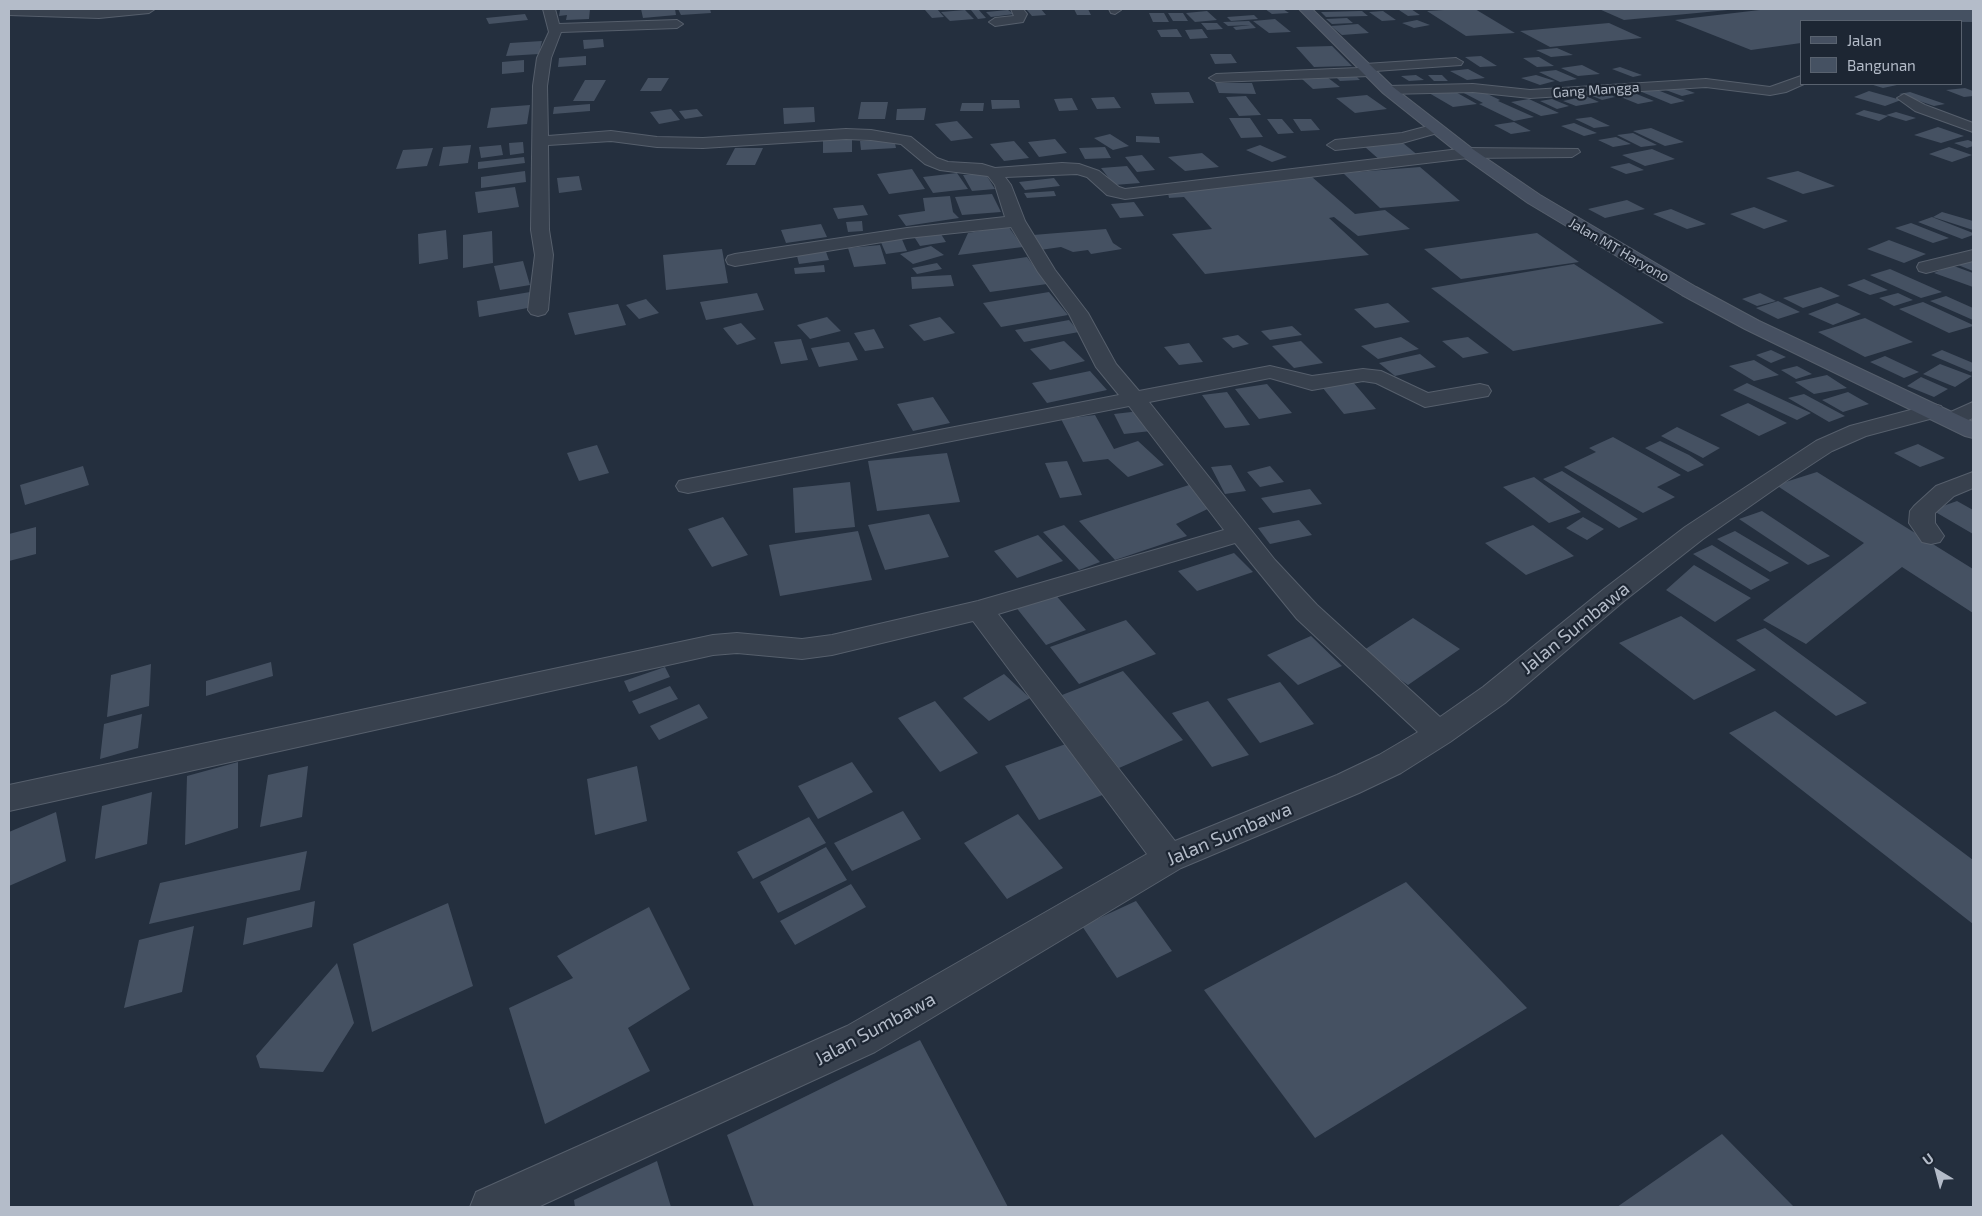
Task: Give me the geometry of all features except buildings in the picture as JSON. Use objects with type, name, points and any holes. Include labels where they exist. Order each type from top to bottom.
[{"type":"main road","name":"Jalan MT Haryono","points":[[1305,9],[1388,90],[1436,129],[1468,153],[1567,219],[1689,291],[1752,325],[1973,431]]},
{"type":"street","points":[[9,11],[99,14],[149,9]]},
{"type":"street","points":[[538,310],[544,255],[540,230],[540,86],[544,58],[553,40],[554,28],[549,9]]},
{"type":"street","points":[[995,22],[1019,19],[1022,16],[1017,9]]},
{"type":"street","points":[[554,28],[677,24]]},
{"type":"street","points":[[1216,78],[1367,70],[1456,62]]},
{"type":"street","name":"Gang Mangga","points":[[1388,90],[1473,88],[1530,94],[1706,83],[1773,91],[1800,80]]},
{"type":"street","points":[[1904,98],[1920,108],[1973,128]]},
{"type":"street","points":[[1336,145],[1402,138],[1436,129]]},
{"type":"street","points":[[541,141],[611,136],[657,142],[703,143],[846,134],[871,135],[906,140],[926,158],[946,167],[982,169],[994,173],[1062,168],[1079,169],[1093,174],[1113,191],[1125,194],[1468,153],[1572,152]]},
{"type":"street","points":[[994,173],[1003,185],[1007,201],[1016,221],[1047,272],[1078,313],[1107,367],[1266,566],[1307,612],[1439,734]]},
{"type":"street","points":[[735,260],[907,233],[1016,221]]},
{"type":"street","points":[[1926,267],[1973,256]]},
{"type":"street","points":[[688,486],[1270,372],[1312,383],[1363,375],[1381,377],[1425,400],[1480,391]]},
{"type":"street","name":"Jalan Sumbawa","points":[[491,1207],[861,1039],[935,998],[1009,951],[1169,858],[1348,784],[1390,764],[1439,734],[1494,695],[1614,595],[1694,533],[1824,446],[1858,431],[1973,409]]},
{"type":"street","points":[[1931,536],[1922,523],[1922,511],[1945,491],[1973,479]]},
{"type":"street","points":[[9,798],[176,764],[698,648],[737,643],[802,649],[832,645],[980,610],[1241,533]]},
{"type":"street","points":[[980,610],[1169,858]]}]
